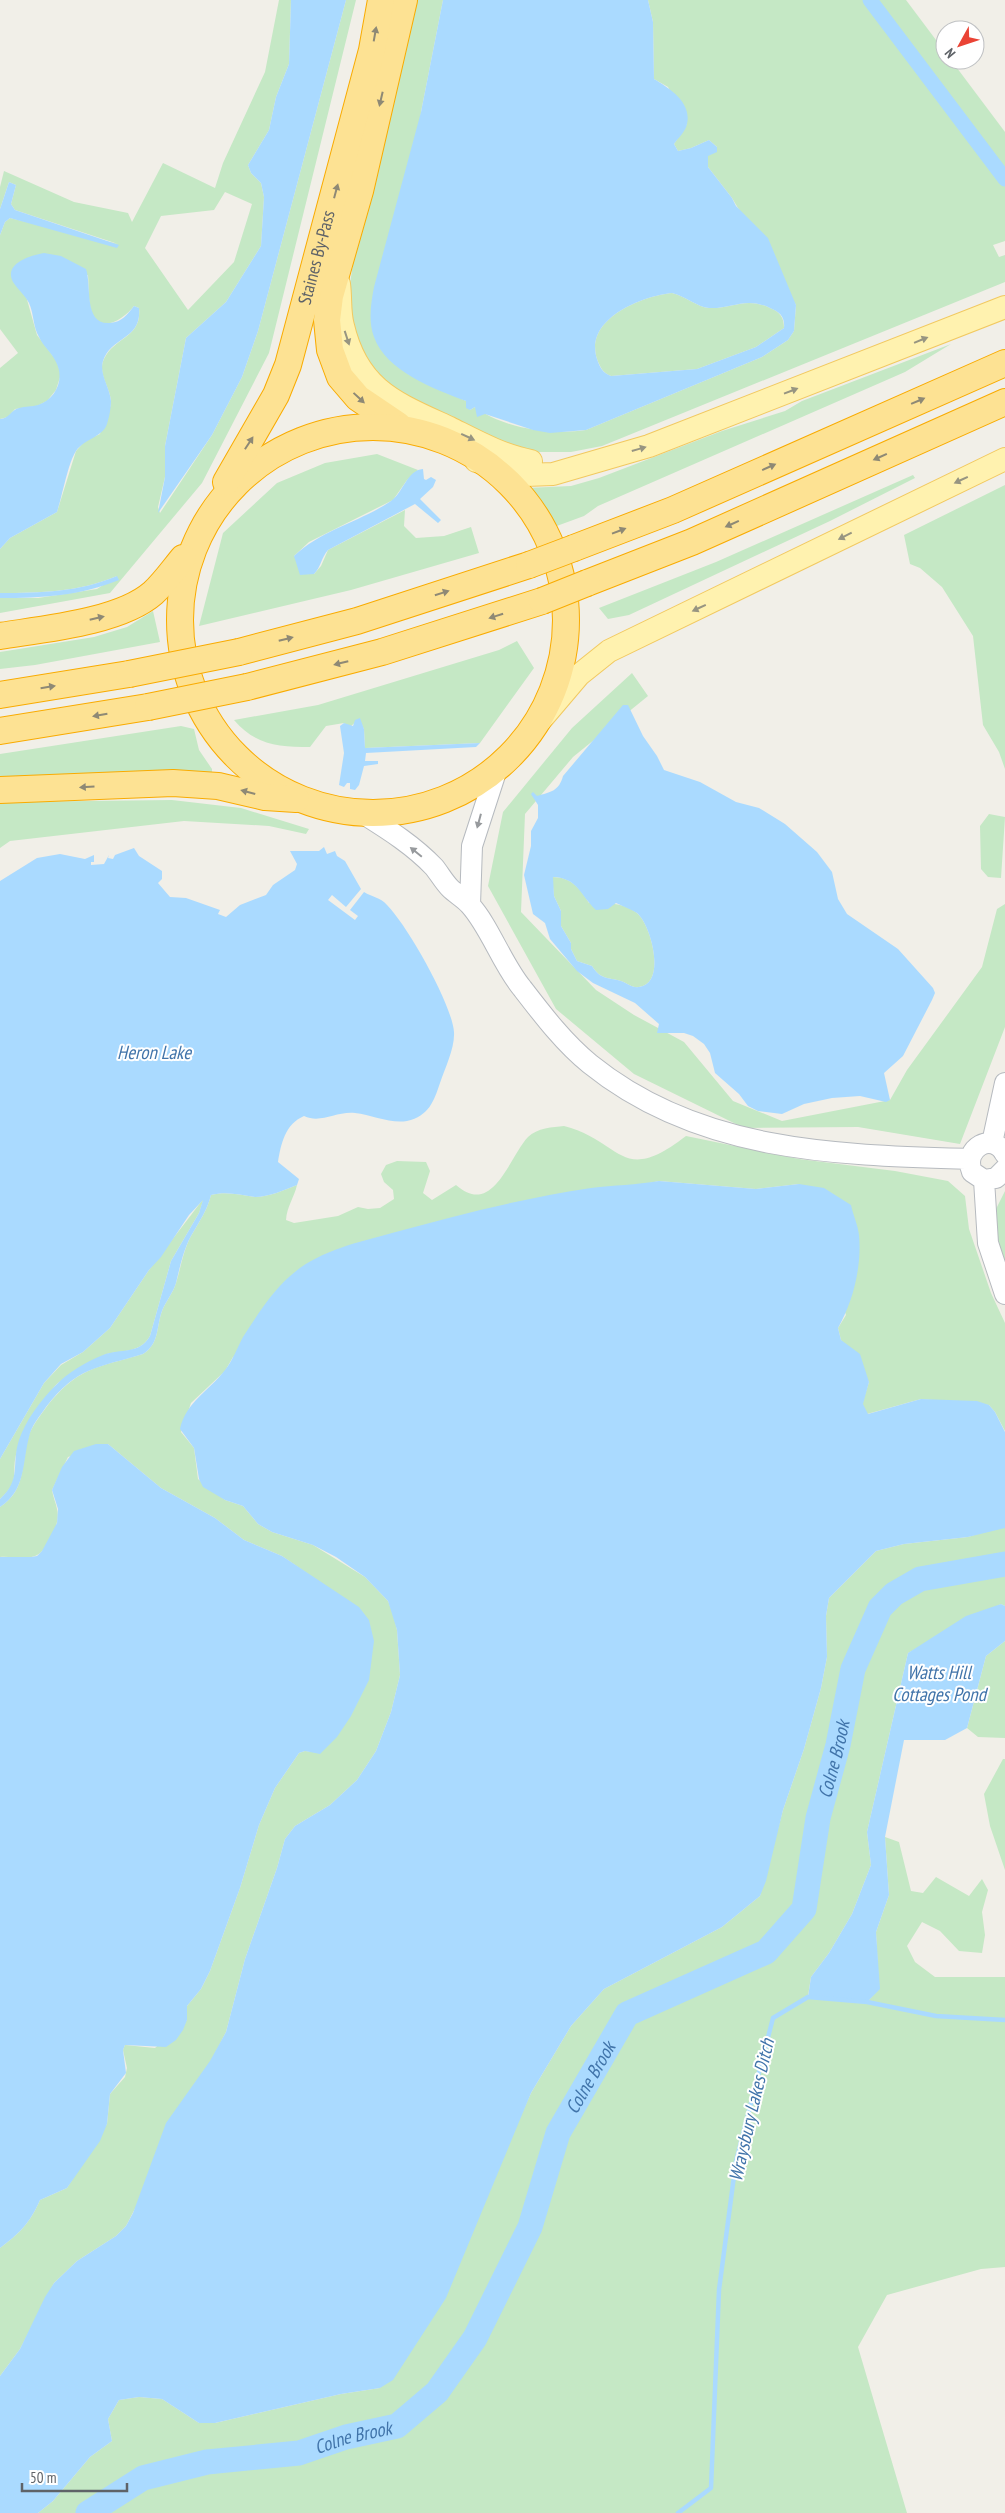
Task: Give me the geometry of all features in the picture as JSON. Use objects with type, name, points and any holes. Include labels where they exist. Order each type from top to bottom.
[{"type":"highway","name":"Staines By-Pass","points":[[219,501],[230,474],[276,395],[288,365],[372,50],[381,0]]},
{"type":"highway","name":"Staines By-Pass","points":[[404,0],[360,191],[330,296],[326,320],[330,350],[340,377],[358,398],[385,418],[409,431]]},
{"type":"highway","points":[[0,695],[129,674],[239,652],[357,621],[529,565],[673,510],[1005,364]]},
{"type":"highway","points":[[0,731],[148,707],[246,686],[382,652],[542,601],[692,542],[1005,402]]},
{"type":"highway","points":[[0,790],[173,783],[218,786],[266,797],[314,801],[365,815],[392,817],[432,812],[463,799],[495,775],[534,728],[552,685],[562,651],[565,618],[561,574],[546,531],[537,517],[517,494],[476,461],[409,431],[379,425],[334,425],[311,430],[270,453],[219,501],[185,568],[174,610],[176,626],[208,723],[232,753],[259,774],[314,801]]},
{"type":"highway","points":[[0,636],[57,626],[130,608],[153,593],[201,536]]},
{"type":"main road","points":[[338,273],[340,310],[348,344],[358,366],[382,393],[470,438],[522,459],[553,465],[592,462]]},
{"type":"main road","points":[[476,461],[526,475],[553,474],[649,446],[1005,307]]},
{"type":"main road","points":[[534,728],[579,675],[609,651],[1005,459]]},
{"type":"main road","points":[[470,905],[472,846],[495,775]]},
{"type":"main road","points":[[365,815],[394,832],[433,867],[450,887],[470,905],[520,986],[566,1042],[589,1063],[634,1095],[675,1116],[757,1142],[790,1147],[906,1157],[970,1159]]},
{"type":"main road","points":[[1005,1083],[998,1149],[985,1143],[975,1148],[970,1159],[972,1172],[984,1180],[996,1178],[1005,1169]]},
{"type":"main road","points":[[984,1180],[988,1243],[1005,1294]]},
{"type":"green space","points":[[279,0],[291,0],[289,64],[276,97],[269,130],[248,165],[251,173],[261,183],[264,197],[261,246],[226,302],[186,338],[165,446],[165,477],[158,507],[160,513],[212,435],[242,377],[258,331],[346,0],[356,0],[269,353],[202,483],[110,593],[0,613],[0,598],[38,598],[97,589],[117,576],[74,588],[45,592],[0,593],[0,549],[10,538],[57,512],[76,451],[85,441],[100,434],[110,409],[110,396],[102,370],[104,359],[109,351],[132,331],[139,318],[139,308],[134,306],[124,316],[112,323],[105,324],[95,318],[91,310],[88,275],[13,280],[26,296],[37,335],[56,360],[61,374],[56,390],[47,401],[37,406],[15,409],[8,417],[0,419],[0,368],[18,353],[0,329],[0,235],[5,222],[10,218],[118,244],[15,210],[11,204],[16,185],[9,182],[0,209],[0,187],[4,171],[74,202],[128,213],[132,222],[163,163],[215,188],[223,163],[265,72]],"holes":[[[225,192],[252,204],[234,262],[188,310],[145,248],[161,216],[214,210]]]},
{"type":"green space","points":[[416,0],[443,0],[421,112],[408,374],[466,401],[470,410],[475,407],[500,421],[529,429],[558,432],[586,430],[762,357],[788,340],[794,331],[796,305],[732,198],[708,167],[707,155],[717,147],[709,140],[691,148],[678,151],[674,144],[687,124],[668,87],[654,79],[653,22],[648,0],[906,0],[935,39],[935,70],[958,70],[1005,132],[1005,241],[993,245],[999,257],[1005,255],[1005,282],[602,446],[571,452],[530,452],[475,431],[392,391],[366,361],[351,327],[348,296],[355,251]]},
{"type":"green space","points":[[672,293],[700,306],[709,308],[746,303],[761,305],[779,313],[784,328],[756,347],[697,369],[611,376],[606,373],[597,359],[595,345],[599,332],[607,321],[618,312],[632,305],[646,299]]},
{"type":"green space","points":[[951,344],[905,372],[598,506],[584,516],[554,527],[543,505],[526,488],[571,486],[599,478],[722,431],[785,411],[802,401]]},
{"type":"green space","points":[[377,454],[418,470],[407,480],[393,500],[309,542],[294,556],[314,574],[321,566],[328,550],[405,510],[404,526],[416,538],[444,536],[471,527],[479,553],[351,590],[199,626],[223,533],[277,483],[325,463]]},
{"type":"green space","points":[[913,475],[915,478],[830,521],[629,615],[608,619],[599,608],[716,562]]},
{"type":"green space","points":[[1005,485],[1005,769],[999,752],[983,725],[973,636],[942,587],[920,568],[910,564],[904,535]]},
{"type":"green space","points":[[153,611],[160,642],[35,665],[0,669],[0,652],[94,637],[127,627]]},
{"type":"green space","points":[[517,641],[534,668],[480,743],[365,748],[364,729],[359,719],[350,727],[344,723],[326,726],[310,747],[288,746],[259,740],[250,735],[234,720],[318,705],[499,650]]},
{"type":"green space","points":[[632,673],[648,696],[573,757],[525,814],[521,912],[596,990],[634,1015],[684,1042],[733,1101],[782,1121],[890,1100],[907,1070],[982,967],[997,909],[1005,904],[1005,1027],[960,1144],[858,1127],[744,1128],[634,1074],[556,1009],[488,886],[503,812],[572,728]]},
{"type":"green space","points":[[181,726],[194,729],[199,750],[212,769],[212,773],[0,780],[0,754]]},
{"type":"green space","points":[[172,800],[241,808],[309,829],[306,834],[269,826],[184,821],[10,841],[0,848],[0,802]]},
{"type":"green space","points":[[989,814],[1005,817],[1001,878],[988,877],[981,869],[980,826]]},
{"type":"green space","points":[[552,877],[570,881],[589,903],[620,905],[637,913],[647,929],[654,953],[652,975],[648,983],[639,987],[632,986],[601,976],[592,966],[577,961],[571,949],[571,943],[561,926],[561,911],[554,896]]},
{"type":"green space","points":[[564,1126],[599,1141],[622,1156],[634,1159],[647,1158],[664,1151],[686,1136],[799,1159],[895,1171],[948,1181],[965,1196],[969,1229],[991,1293],[1005,1323],[1005,1431],[989,1405],[921,1399],[867,1414],[862,1404],[869,1382],[841,1340],[838,1328],[846,1315],[799,1184],[756,1189],[659,1181],[635,1186],[233,1357],[225,1371],[191,1403],[181,1432],[194,1448],[198,1479],[225,1500],[243,1506],[258,1524],[272,1532],[313,1545],[365,1577],[388,1601],[393,1614],[397,1630],[400,1675],[391,1712],[376,1751],[357,1780],[330,1805],[295,1826],[285,1839],[277,1868],[245,1959],[226,2032],[126,2226],[116,2236],[77,2261],[54,2283],[20,2349],[0,2376],[0,2248],[24,2227],[40,2200],[67,2188],[107,2124],[110,2094],[125,2077],[127,2068],[123,2050],[125,2045],[155,2048],[187,2020],[187,2006],[201,1989],[210,1971],[240,1888],[259,1825],[275,1788],[299,1753],[305,1751],[320,1753],[311,1576],[282,1556],[244,1540],[215,1518],[161,1488],[108,1444],[68,1457],[52,1490],[58,1515],[55,1529],[44,1549],[31,1557],[0,1557],[0,1507],[9,1500],[19,1483],[30,1432],[56,1395],[78,1377],[100,1366],[143,1354],[152,1345],[157,1334],[162,1311],[176,1283],[186,1247],[205,1211],[211,1195],[228,1193],[260,1197],[297,1185],[286,1220],[294,1223],[338,1216],[358,1207],[368,1209],[380,1208],[394,1199],[393,1190],[384,1182],[381,1174],[386,1165],[397,1161],[426,1162],[430,1171],[423,1193],[432,1200],[456,1185],[469,1193],[480,1194],[490,1190],[499,1181],[528,1137],[545,1128]]},
{"type":"green space","points":[[1005,1191],[1005,1274],[996,1251],[996,1209]]},
{"type":"green space","points":[[204,1198],[199,1213],[171,1261],[150,1336],[136,1348],[107,1354],[96,1359],[55,1386],[19,1446],[15,1459],[13,1481],[7,1492],[0,1499],[0,1459],[44,1383],[61,1365],[83,1352],[110,1328],[149,1270]]},
{"type":"green space","points":[[997,1528],[1005,1528],[1005,1606],[1001,1604],[908,1653],[867,1832],[871,1865],[852,1914],[829,1953],[811,1977],[808,1996],[867,2002],[879,1989],[876,1932],[889,1895],[885,1837],[899,1842],[911,1891],[923,1893],[936,1877],[969,1896],[982,1879],[988,1890],[982,1912],[985,1935],[982,1953],[959,1951],[940,1931],[922,1922],[907,1946],[915,1962],[935,1977],[1005,1977],[1005,2267],[981,2269],[887,2295],[858,2347],[907,2513],[38,2513],[53,2501],[90,2457],[112,2441],[108,2419],[119,2400],[139,2397],[162,2399],[199,2423],[215,2423],[341,2394],[380,2388],[510,2140],[531,2093],[571,2026],[604,1989],[722,1927],[760,1896],[783,1810],[804,1749],[821,1688],[827,1657],[826,1616],[829,1598],[876,1551],[904,1544],[968,1537]]},
{"type":"green space","points":[[1005,1641],[1005,1738],[978,1737],[967,1728],[986,1656]]},
{"type":"green space","points":[[1003,1759],[1005,1759],[1005,1870],[990,1826],[984,1794]]},
{"type":"water","points":[[291,0],[346,0],[258,331],[242,377],[212,435],[158,513],[165,477],[165,446],[186,338],[226,302],[261,246],[264,197],[261,183],[251,173],[248,165],[269,130],[276,97],[289,64]]},
{"type":"water","points":[[443,0],[648,0],[653,22],[654,79],[672,91],[683,102],[688,116],[685,129],[674,144],[678,151],[691,148],[709,140],[717,147],[717,152],[708,156],[708,167],[736,206],[768,238],[796,305],[794,331],[788,340],[762,357],[586,430],[550,433],[533,430],[485,414],[477,417],[475,407],[470,410],[466,408],[466,401],[412,377],[389,360],[380,349],[372,331],[371,312],[374,287],[421,112]],"holes":[[[672,293],[700,306],[709,308],[746,303],[761,305],[779,313],[783,318],[784,328],[756,347],[697,369],[611,376],[604,372],[597,359],[595,345],[599,332],[607,321],[618,312],[646,299]]]},
{"type":"water","points":[[9,182],[16,185],[11,204],[15,210],[119,245],[117,248],[10,218],[5,222],[0,235],[0,209]]},
{"type":"water","points":[[44,253],[61,256],[86,269],[92,311],[101,322],[110,323],[121,320],[134,306],[139,308],[139,318],[131,332],[112,347],[103,361],[102,371],[111,401],[108,422],[102,432],[79,447],[73,456],[57,512],[10,538],[0,549],[0,419],[6,418],[19,408],[36,406],[50,398],[57,388],[60,375],[56,362],[39,337],[29,303],[13,282],[11,275],[15,265],[20,261]]},
{"type":"water","points":[[423,469],[424,479],[426,480],[431,477],[436,480],[433,487],[420,499],[441,520],[438,523],[415,504],[328,550],[314,574],[300,575],[294,556],[329,532],[367,515],[391,501],[413,473]]},
{"type":"water","points":[[117,576],[119,580],[75,593],[46,597],[0,598],[0,593],[45,592],[74,588]]},
{"type":"water","points":[[623,705],[628,705],[643,736],[664,770],[700,782],[736,802],[759,808],[785,824],[817,852],[832,872],[838,899],[847,914],[898,949],[933,988],[935,993],[903,1056],[884,1073],[890,1100],[886,1102],[860,1096],[832,1098],[804,1104],[782,1114],[758,1111],[748,1106],[739,1094],[715,1073],[710,1053],[704,1044],[693,1036],[684,1033],[657,1033],[659,1024],[635,1003],[593,983],[577,971],[550,939],[545,923],[533,914],[524,875],[531,846],[531,831],[538,818],[538,805],[531,794],[533,792],[537,796],[554,790],[559,785],[563,776]],"holes":[[[553,877],[568,880],[578,888],[596,910],[608,909],[616,903],[637,913],[642,919],[654,953],[654,965],[648,983],[639,987],[632,986],[601,976],[592,966],[577,961],[571,949],[571,943],[561,926],[561,911],[554,896]]]},
{"type":"water","points":[[360,718],[364,729],[365,748],[480,743],[476,747],[366,753],[365,761],[378,761],[378,764],[364,766],[359,785],[355,790],[350,789],[350,783],[347,783],[344,787],[339,785],[344,753],[340,726],[344,723],[353,726],[355,720]]},
{"type":"water","name":"Heron Lake","points":[[324,847],[327,854],[335,851],[337,856],[345,861],[361,889],[346,907],[332,895],[328,900],[355,920],[358,916],[350,910],[364,892],[384,902],[406,929],[446,1003],[454,1038],[433,1102],[426,1112],[414,1119],[401,1122],[355,1113],[316,1119],[304,1116],[288,1129],[278,1162],[299,1179],[297,1185],[260,1197],[228,1193],[211,1195],[205,1211],[186,1247],[176,1283],[162,1311],[157,1334],[152,1345],[143,1354],[100,1366],[78,1376],[57,1394],[36,1421],[30,1433],[22,1476],[15,1493],[0,1507],[0,1499],[7,1492],[14,1478],[19,1440],[34,1411],[44,1398],[66,1376],[84,1364],[103,1355],[135,1349],[146,1342],[150,1336],[171,1261],[199,1213],[203,1200],[189,1215],[161,1257],[149,1270],[110,1328],[83,1352],[61,1364],[44,1383],[0,1459],[0,881],[37,858],[60,854],[85,859],[94,855],[94,862],[91,862],[91,865],[104,864],[109,855],[108,858],[113,859],[115,855],[134,848],[139,856],[162,871],[162,879],[158,883],[170,897],[186,898],[220,910],[218,914],[226,917],[240,905],[266,895],[273,885],[295,870],[297,864],[290,851],[319,851]]},
{"type":"water","points":[[659,1181],[756,1189],[799,1184],[824,1188],[851,1205],[860,1247],[858,1271],[848,1307],[838,1328],[841,1340],[860,1354],[869,1382],[863,1404],[868,1414],[921,1399],[977,1401],[989,1405],[995,1412],[1005,1432],[1005,1528],[968,1537],[904,1544],[876,1551],[829,1598],[826,1616],[827,1657],[821,1688],[804,1749],[783,1810],[766,1881],[760,1896],[722,1927],[604,1989],[571,2026],[531,2093],[446,2298],[393,2380],[380,2388],[341,2394],[215,2423],[199,2423],[162,2399],[139,2397],[119,2400],[108,2419],[112,2441],[90,2457],[53,2501],[38,2513],[0,2513],[0,2376],[20,2349],[45,2297],[54,2283],[77,2261],[116,2236],[126,2226],[133,2213],[166,2123],[210,2061],[226,2032],[245,1959],[277,1868],[285,1839],[295,1826],[330,1805],[357,1780],[376,1751],[391,1712],[400,1675],[397,1630],[388,1601],[365,1577],[336,1557],[313,1545],[272,1532],[258,1524],[243,1506],[225,1500],[203,1487],[199,1479],[194,1448],[180,1429],[187,1411],[228,1366],[243,1337],[282,1283],[300,1268],[324,1254],[351,1244],[441,1220],[541,1197],[591,1188]]},
{"type":"water","points":[[96,1444],[108,1444],[161,1488],[215,1518],[244,1540],[282,1556],[359,1607],[369,1620],[374,1641],[369,1680],[351,1716],[337,1737],[320,1754],[305,1751],[299,1753],[275,1788],[259,1825],[240,1888],[210,1971],[201,1989],[187,2006],[187,2020],[183,2030],[176,2040],[166,2047],[125,2045],[123,2050],[126,2073],[110,2094],[107,2124],[100,2141],[67,2188],[40,2200],[24,2227],[0,2248],[0,1557],[31,1557],[37,1556],[42,1551],[57,1523],[58,1509],[52,1490],[62,1467],[74,1451]]},
{"type":"water","name":"Watts Hill Cottages Pond","points":[[1001,1604],[1005,1606],[1005,1641],[986,1656],[967,1728],[945,1740],[904,1740],[885,1837],[889,1895],[876,1932],[880,1989],[867,2002],[808,1997],[811,1977],[829,1953],[852,1914],[871,1865],[867,1832],[908,1653],[966,1616]]},
{"type":"waterway","points":[[870,0],[1005,179]]},
{"type":"waterway","name":"Colne Brook","points":[[88,2513],[143,2478],[207,2462],[299,2453],[346,2437],[397,2426],[437,2392],[475,2338],[530,2227],[558,2133],[627,2014],[766,1952],[804,1909],[818,1818],[838,1745],[853,1669],[880,1608],[894,1594],[920,1579],[1005,1564]]},
{"type":"waterway","name":"Wraysbury Lakes Ditch","points":[[678,2513],[711,2488],[719,2290],[736,2161],[773,2018],[808,1997],[867,2002],[936,2016],[1005,2020]]}]
